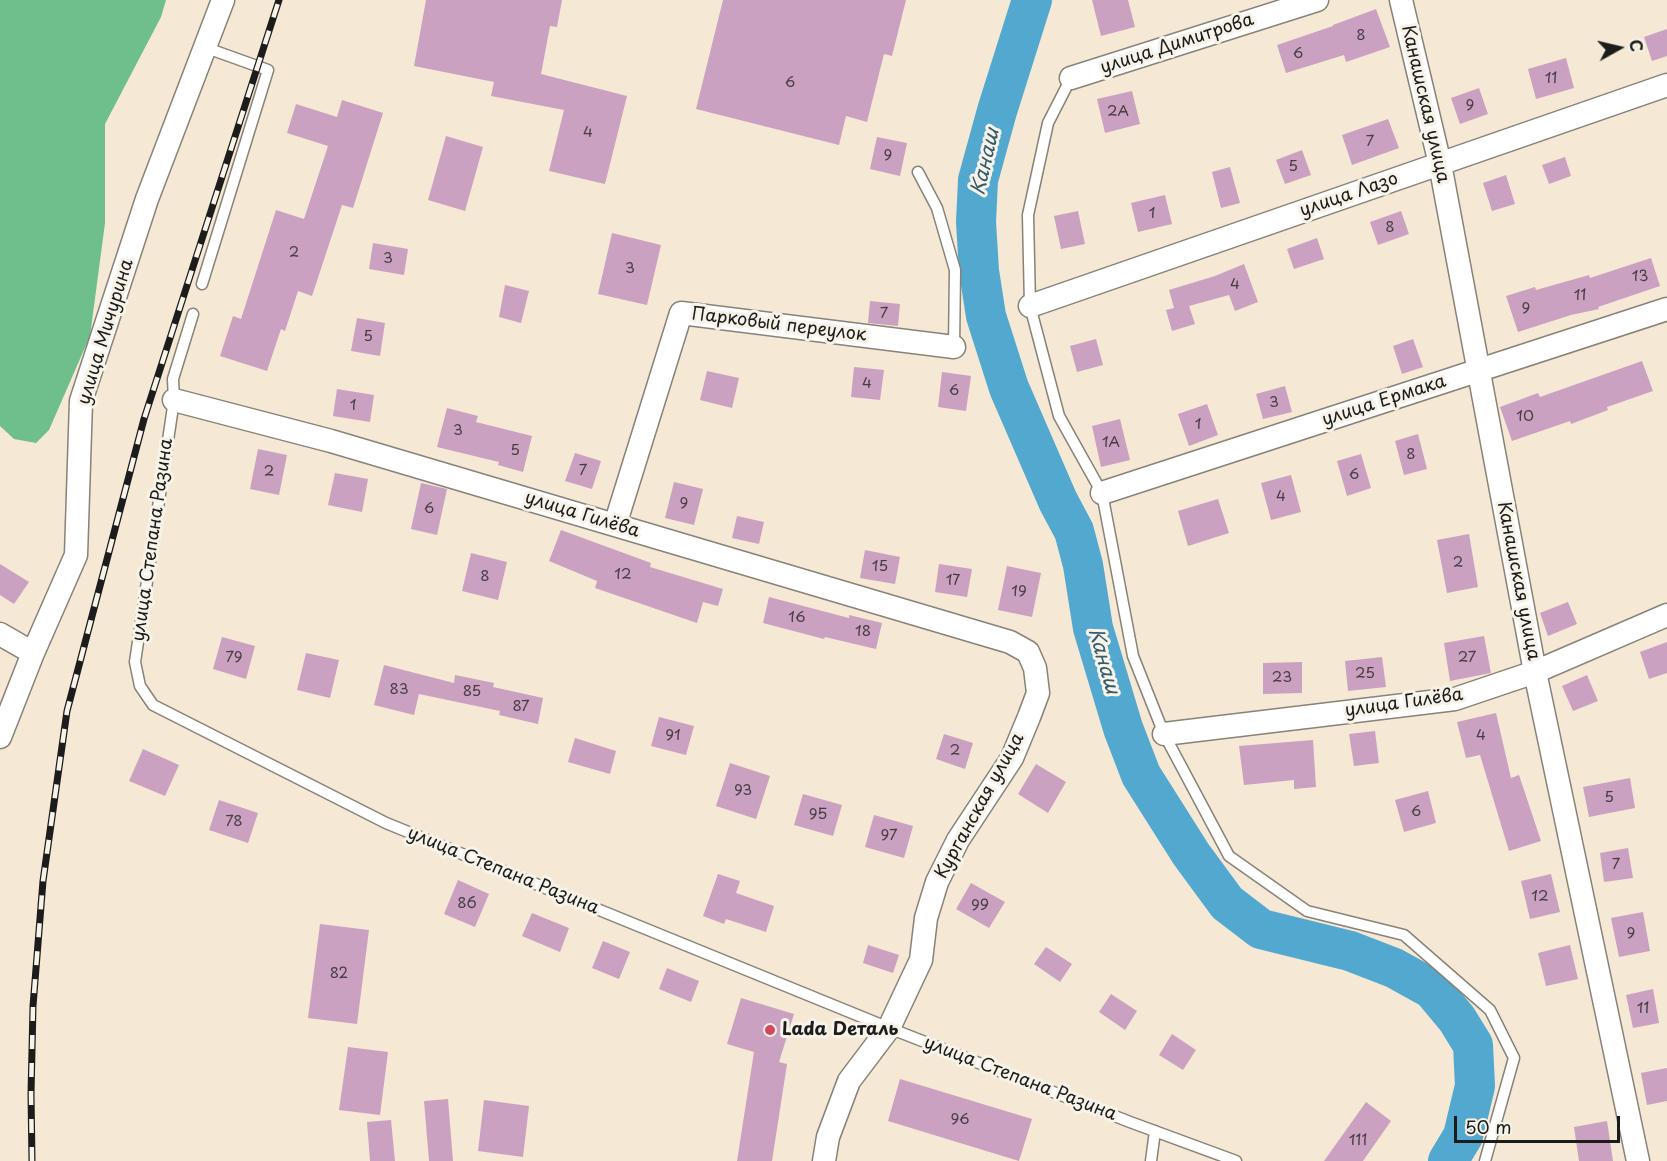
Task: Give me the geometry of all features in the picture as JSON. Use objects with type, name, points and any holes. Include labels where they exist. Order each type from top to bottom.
[{"type":"street","name":"улица Мичурина","points":[[0,737],[33,653],[76,555],[81,401],[147,199],[223,0]]},
{"type":"street","name":"улица Димитрова","points":[[1071,78],[1317,0]]},
{"type":"street","name":"Канашская улица","points":[[1401,0],[1440,164],[1535,672],[1638,1161]]},
{"type":"street","name":"улица Лазо","points":[[1030,306],[1667,85]]},
{"type":"street","name":"улица Ермака","points":[[1102,493],[1667,309]]},
{"type":"street","name":"Парковый переулок","points":[[615,525],[681,313],[954,346]]},
{"type":"street","name":"улица Гилёва","points":[[174,400],[331,441],[989,636]]},
{"type":"street","name":"улица Гилёва","points":[[1164,734],[1455,699],[1535,672],[1667,615]]},
{"type":"street","points":[[0,634],[33,653]]},
{"type":"street","name":"Курганская улица","points":[[824,1161],[828,1137],[849,1081],[890,1028],[921,960],[926,918],[937,882],[958,840],[1012,759],[1038,693],[1035,668],[1028,652],[1010,642],[989,636]]},
{"type":"lane","points":[[202,284],[268,70],[204,47]]},
{"type":"lane","points":[[1071,78],[1048,123],[1028,215],[1030,306],[1059,416],[1102,493],[1134,656],[1164,734],[1229,856],[1307,911],[1404,935],[1490,1010],[1514,1058],[1485,1161]]},
{"type":"lane","points":[[918,172],[937,208],[955,270],[954,346]]},
{"type":"lane","name":"улица Степана Разина","points":[[193,314],[173,379],[174,400],[135,662],[140,686],[153,705],[386,823],[890,1028],[1236,1161]]},
{"type":"lane","points":[[1151,1161],[1155,1131]]},
{"type":"green space","points":[[0,0],[166,0],[161,17],[105,124],[105,223],[90,336],[49,430],[36,443],[14,439],[0,426]]},
{"type":"building","points":[[426,0],[562,0],[557,27],[550,26],[541,74],[627,96],[605,184],[549,171],[564,110],[491,96],[494,82],[414,66]]},
{"type":"building","points":[[723,0],[906,0],[892,56],[884,54],[867,122],[846,116],[839,145],[696,109]]},
{"type":"building","points":[[1092,0],[1128,0],[1135,27],[1101,36]]},
{"type":"building","points":[[1376,9],[1390,47],[1346,62],[1344,55],[1286,73],[1277,45]]},
{"type":"building","points":[[1667,29],[1667,56],[1652,61],[1644,37]]},
{"type":"building","points":[[1566,58],[1574,88],[1536,99],[1528,69]]},
{"type":"building","points":[[1479,88],[1488,114],[1460,124],[1451,98]]},
{"type":"building","points":[[1132,91],[1140,124],[1105,133],[1097,99]]},
{"type":"building","points":[[342,100],[383,113],[353,208],[342,205],[312,296],[298,291],[285,331],[281,329],[267,371],[220,356],[233,316],[241,319],[276,210],[304,219],[328,146],[287,133],[296,104],[337,117]]},
{"type":"building","points":[[1388,119],[1399,148],[1352,165],[1342,135]]},
{"type":"building","points":[[446,136],[483,147],[465,211],[428,200]]},
{"type":"building","points":[[877,137],[907,143],[900,176],[870,169]]},
{"type":"building","points":[[1302,150],[1311,175],[1285,184],[1276,160]]},
{"type":"building","points":[[1565,157],[1571,176],[1549,184],[1542,165]]},
{"type":"building","points":[[1230,167],[1240,203],[1221,208],[1212,172]]},
{"type":"building","points":[[1506,175],[1515,204],[1492,211],[1483,183]]},
{"type":"building","points":[[1165,195],[1172,224],[1138,232],[1131,203]]},
{"type":"building","points":[[1078,211],[1085,244],[1061,249],[1054,216]]},
{"type":"building","points":[[1401,211],[1409,234],[1378,245],[1370,222]]},
{"type":"building","points":[[612,233],[661,245],[647,305],[598,294]]},
{"type":"building","points":[[1317,238],[1324,259],[1294,269],[1287,249]]},
{"type":"building","points":[[373,243],[408,249],[404,275],[369,269]]},
{"type":"building","points":[[1651,258],[1660,286],[1598,307],[1599,309],[1571,315],[1518,332],[1506,296],[1589,275],[1590,278]]},
{"type":"building","points":[[1244,264],[1258,302],[1235,311],[1229,295],[1189,306],[1195,324],[1172,331],[1166,310],[1174,308],[1169,290],[1215,276]]},
{"type":"building","points":[[505,285],[529,291],[521,323],[499,317]]},
{"type":"building","points":[[870,301],[900,304],[898,326],[868,323]]},
{"type":"building","points":[[357,318],[385,323],[380,356],[351,351]]},
{"type":"building","points":[[1096,339],[1103,365],[1077,372],[1070,346]]},
{"type":"building","points":[[1413,339],[1423,367],[1402,374],[1393,346]]},
{"type":"building","points":[[1642,361],[1653,391],[1607,407],[1608,410],[1571,424],[1570,421],[1512,441],[1500,407],[1538,393],[1540,397]]},
{"type":"building","points":[[854,367],[884,370],[880,400],[851,397]]},
{"type":"building","points":[[707,371],[739,378],[732,408],[700,400]]},
{"type":"building","points":[[942,372],[971,376],[966,411],[938,407]]},
{"type":"building","points":[[1285,386],[1292,412],[1263,419],[1256,394]]},
{"type":"building","points":[[337,389],[374,395],[370,422],[333,416]]},
{"type":"building","points":[[1207,404],[1218,435],[1189,446],[1178,414]]},
{"type":"building","points":[[447,408],[478,416],[476,422],[532,436],[523,472],[498,465],[499,462],[437,447]]},
{"type":"building","points":[[1120,419],[1130,460],[1101,467],[1092,426]]},
{"type":"building","points":[[1418,434],[1427,469],[1404,475],[1395,441]]},
{"type":"building","points":[[258,449],[287,455],[279,495],[250,489]]},
{"type":"building","points":[[575,453],[601,461],[592,489],[565,481]]},
{"type":"building","points":[[1361,454],[1371,488],[1347,496],[1337,461]]},
{"type":"building","points":[[335,473],[368,479],[362,512],[328,505]]},
{"type":"building","points":[[1291,475],[1301,512],[1271,520],[1261,483]]},
{"type":"building","points":[[674,482],[703,489],[694,525],[665,518]]},
{"type":"building","points":[[421,483],[447,489],[437,535],[411,529]]},
{"type":"building","points":[[1218,499],[1229,533],[1188,546],[1178,511]]},
{"type":"building","points":[[737,516],[764,522],[759,544],[732,538]]},
{"type":"building","points":[[561,530],[651,563],[650,567],[723,589],[718,606],[703,602],[697,623],[595,588],[597,581],[549,561]]},
{"type":"building","points":[[1469,534],[1478,587],[1447,593],[1437,540]]},
{"type":"building","points":[[865,550],[900,557],[895,584],[860,578]]},
{"type":"building","points":[[471,553],[507,562],[498,600],[462,591]]},
{"type":"building","points":[[0,564],[29,582],[14,604],[0,595]]},
{"type":"building","points":[[939,564],[972,569],[967,597],[935,592]]},
{"type":"building","points":[[1007,566],[1041,573],[1032,617],[998,610]]},
{"type":"building","points":[[769,597],[849,618],[849,615],[882,623],[876,649],[825,637],[824,639],[763,623]]},
{"type":"building","points":[[1568,602],[1577,624],[1548,636],[1540,613]]},
{"type":"building","points":[[1484,636],[1491,673],[1450,681],[1444,643]]},
{"type":"building","points":[[222,637],[255,646],[246,679],[213,669]]},
{"type":"building","points":[[1667,642],[1667,673],[1649,679],[1640,652]]},
{"type":"building","points":[[306,653],[339,660],[330,698],[297,690]]},
{"type":"building","points":[[1382,657],[1386,687],[1348,691],[1345,661]]},
{"type":"building","points":[[1302,662],[1302,693],[1263,694],[1263,663]]},
{"type":"building","points":[[384,665],[454,683],[455,675],[494,683],[493,687],[543,698],[538,724],[499,715],[500,711],[419,694],[414,715],[374,705]]},
{"type":"building","points":[[1587,675],[1598,701],[1573,711],[1562,686]]},
{"type":"building","points":[[1496,713],[1511,778],[1519,775],[1541,841],[1509,851],[1480,755],[1466,758],[1457,722]]},
{"type":"building","points":[[659,717],[694,726],[686,755],[651,746]]},
{"type":"building","points":[[1375,731],[1379,763],[1354,766],[1349,734]]},
{"type":"building","points":[[944,734],[973,743],[965,769],[936,759]]},
{"type":"building","points":[[575,738],[616,751],[610,774],[568,762]]},
{"type":"building","points":[[1313,740],[1316,787],[1294,789],[1294,780],[1244,785],[1239,746]]},
{"type":"building","points":[[143,749],[179,765],[165,796],[129,781]]},
{"type":"building","points":[[730,763],[770,776],[756,819],[716,806]]},
{"type":"building","points":[[1036,764],[1066,782],[1048,813],[1018,794]]},
{"type":"building","points":[[1630,778],[1635,808],[1589,817],[1583,787]]},
{"type":"building","points":[[1428,791],[1436,823],[1404,832],[1395,800]]},
{"type":"building","points":[[803,794],[842,805],[833,836],[794,825]]},
{"type":"building","points":[[219,800],[258,813],[248,843],[209,830]]},
{"type":"building","points":[[874,815],[913,826],[904,858],[865,847]]},
{"type":"building","points":[[1628,848],[1633,878],[1604,882],[1600,853]]},
{"type":"building","points":[[718,874],[740,881],[736,893],[774,906],[766,932],[726,919],[724,924],[703,916]]},
{"type":"building","points":[[1551,874],[1560,912],[1530,919],[1521,881]]},
{"type":"building","points":[[458,880],[489,894],[475,927],[444,914]]},
{"type":"building","points":[[971,883],[1005,902],[989,928],[956,909]]},
{"type":"building","points":[[1643,912],[1650,951],[1619,957],[1611,918]]},
{"type":"building","points":[[532,913],[569,928],[560,952],[522,936]]},
{"type":"building","points":[[320,924],[369,930],[357,1024],[308,1018]]},
{"type":"building","points":[[603,941],[630,952],[619,979],[592,968]]},
{"type":"building","points":[[868,945],[899,955],[893,973],[863,963]]},
{"type":"building","points":[[1570,945],[1578,979],[1546,986],[1538,953]]},
{"type":"building","points":[[1046,947],[1072,964],[1060,982],[1034,964]]},
{"type":"building","points":[[667,968],[699,981],[691,1002],[659,989]]},
{"type":"building","points":[[1653,989],[1659,1023],[1633,1028],[1626,995]]},
{"type":"building","points":[[1111,994],[1137,1011],[1125,1030],[1099,1012]]},
{"type":"building","points":[[741,998],[794,1014],[779,1062],[787,1064],[772,1161],[737,1161],[754,1052],[727,1044]]},
{"type":"building","points":[[1172,1034],[1196,1050],[1183,1070],[1159,1055]]},
{"type":"building","points":[[348,1047],[388,1052],[380,1115],[339,1110]]},
{"type":"building","points":[[1667,1068],[1667,1101],[1647,1105],[1641,1073]]},
{"type":"building","points":[[900,1079],[1032,1119],[1019,1161],[888,1121]]},
{"type":"building","points":[[448,1099],[453,1161],[429,1161],[424,1101]]},
{"type":"building","points":[[484,1100],[529,1106],[523,1157],[478,1151]]},
{"type":"building","points":[[1366,1102],[1391,1121],[1363,1161],[1324,1161]]},
{"type":"building","points":[[391,1120],[395,1161],[370,1161],[367,1122]]},
{"type":"building","points":[[1607,1121],[1613,1161],[1579,1161],[1574,1127]]},
{"type":"waterway","name":"Канаш","points":[[1032,0],[978,180],[976,222],[979,271],[986,316],[1009,388],[1058,501],[1074,531],[1083,565],[1093,628],[1123,728],[1141,775],[1191,854],[1227,903],[1261,929],[1350,951],[1394,968],[1432,989],[1457,1019],[1473,1045],[1475,1086],[1463,1136],[1448,1161]]},
{"type":"railway","points":[[32,1161],[33,1006],[43,881],[67,711],[144,419],[279,0]]},
{"type":"place","name":"Lada Dеталь","points":[[770,1030]]}]
